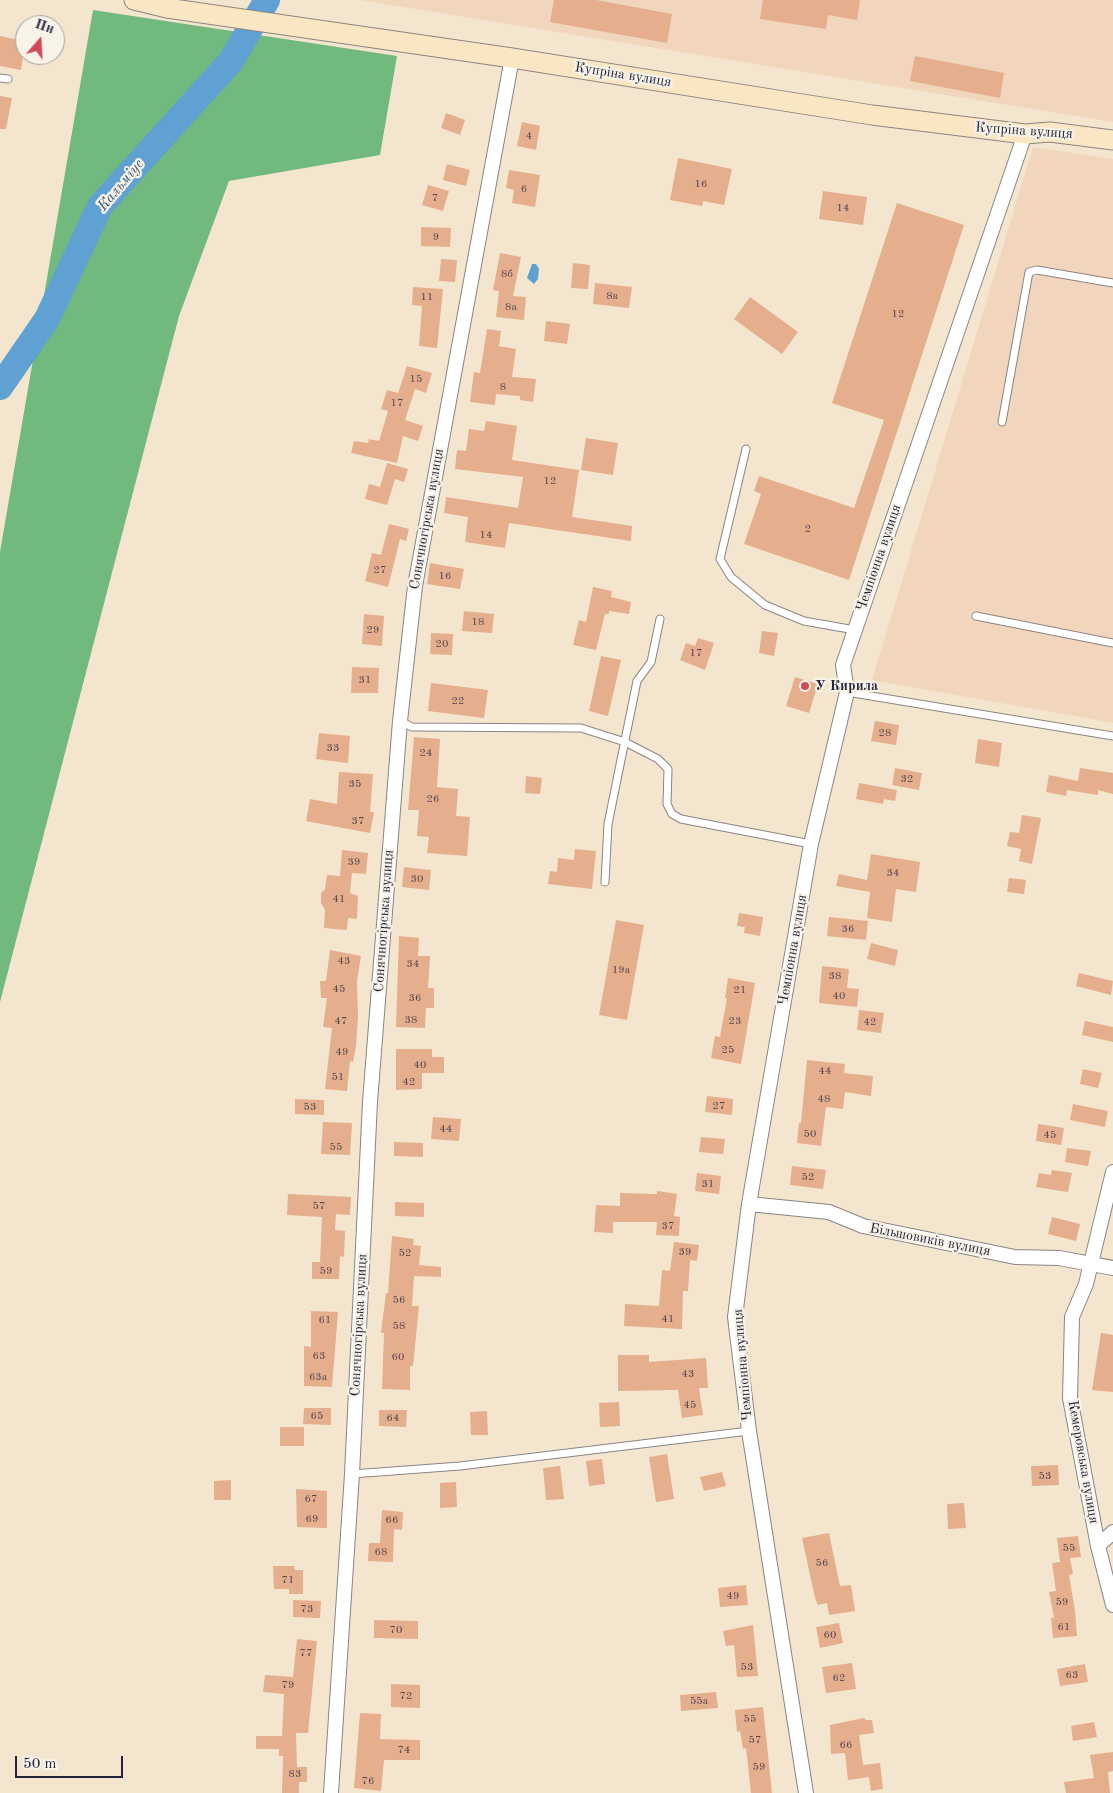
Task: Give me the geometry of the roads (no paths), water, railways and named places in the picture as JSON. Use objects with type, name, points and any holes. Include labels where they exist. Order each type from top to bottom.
[{"type":"main road","name":"Купріна вулиця","points":[[149,2],[872,115],[1025,134],[1050,132],[1113,140]]},
{"type":"street","name":"Сонячногірська вулиця","points":[[331,1793],[352,1474],[370,1102],[400,721],[415,586],[512,58]]},
{"type":"street","name":"Чемпіонна вулиця","points":[[806,1793],[749,1431],[735,1317],[750,1204],[811,844],[847,692],[842,665],[1025,134]]},
{"type":"street","name":"Кемеровська вулиця","points":[[1113,1172],[1086,1284],[1072,1316],[1070,1398],[1098,1546],[1113,1605]]},
{"type":"street","name":"Більшовиків вулиця","points":[[750,1204],[829,1212],[863,1226],[1015,1257],[1060,1258],[1113,1268]]},
{"type":"street","points":[[1098,1546],[1113,1532]]},
{"type":"lane","points":[[0,78],[8,79]]},
{"type":"lane","points":[[1002,422],[1029,272],[1037,270],[1113,283]]},
{"type":"lane","points":[[746,449],[720,559],[732,577],[765,605],[804,621],[854,630]]},
{"type":"lane","points":[[976,616],[1113,643]]},
{"type":"lane","points":[[605,882],[608,824],[636,681],[651,662],[660,619]]},
{"type":"lane","points":[[847,692],[1113,736]]},
{"type":"lane","points":[[400,721],[412,726],[581,728],[625,742],[658,759],[668,769],[667,804],[672,814],[681,819],[811,844]]},
{"type":"lane","points":[[352,1474],[460,1466],[749,1431]]},
{"type":"water","points":[[532,264],[536,264],[539,269],[538,279],[534,284],[527,278]]},
{"type":"waterway","name":"Кальміус","points":[[0,387],[47,319],[100,206],[231,61],[267,0]]},
{"type":"place","name":"У Кирила","points":[[805,686]]}]
